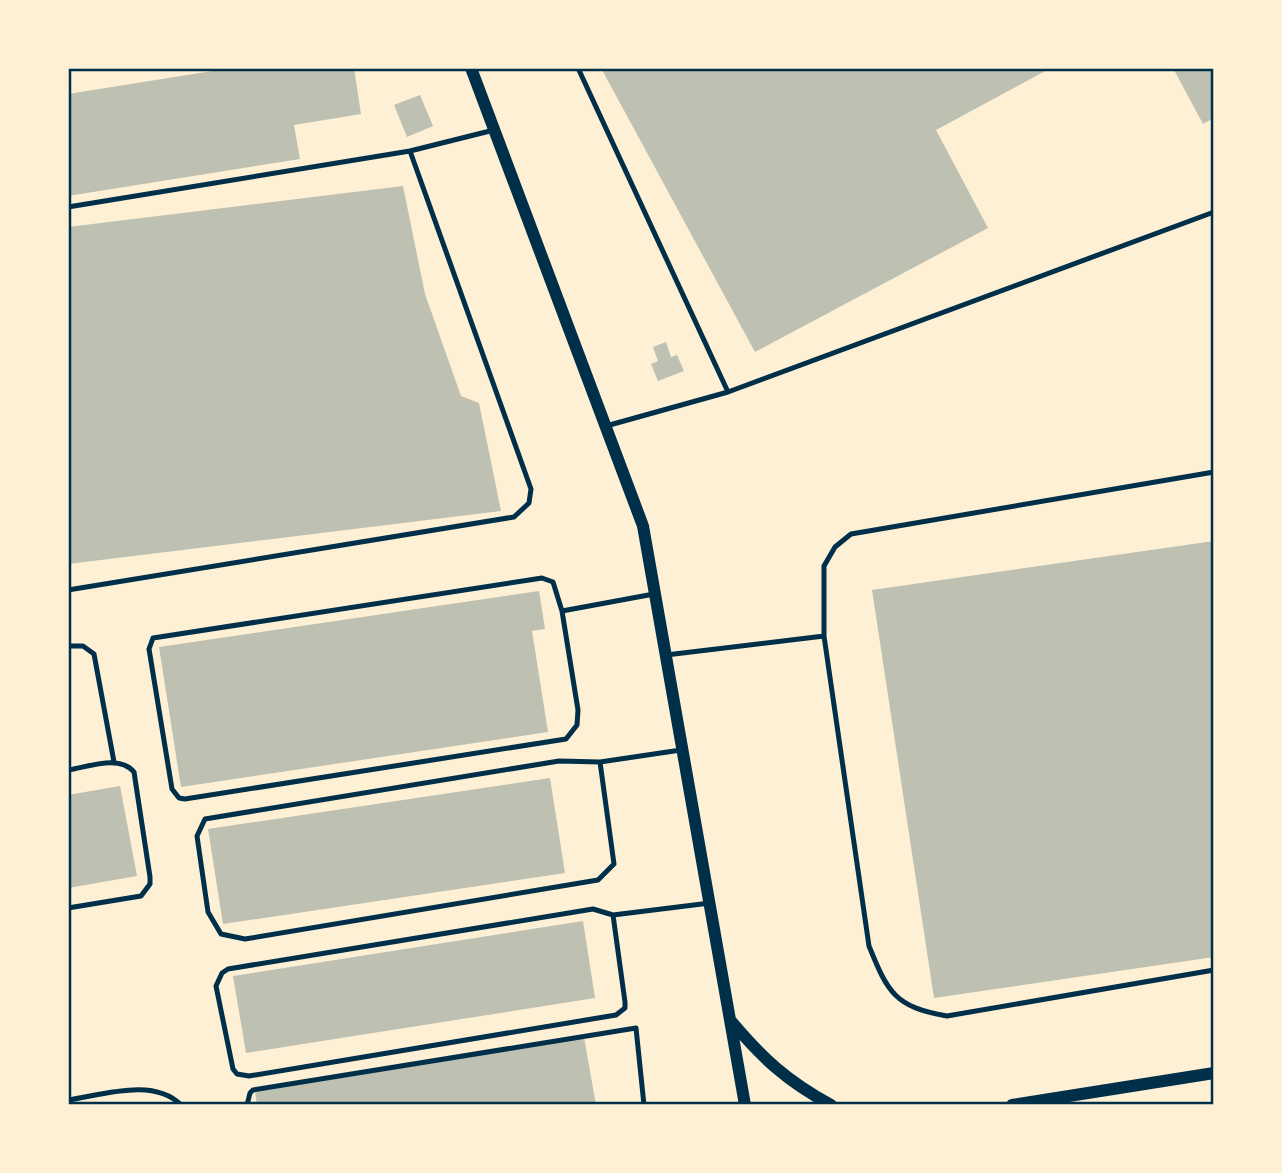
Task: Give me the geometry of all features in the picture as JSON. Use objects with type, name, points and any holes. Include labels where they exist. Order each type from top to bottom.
[{"type":"street","points":[[471,68],[643,526],[745,1105]]},
{"type":"street","points":[[731,1021],[761,1057],[799,1087],[831,1105]]},
{"type":"street","points":[[1012,1105],[1214,1073]]},
{"type":"lane","points":[[578,68],[728,392]]},
{"type":"lane","points":[[68,207],[410,151],[494,130]]},
{"type":"lane","points":[[68,590],[514,517],[529,503],[531,489],[410,151]]},
{"type":"lane","points":[[606,426],[728,392],[1214,212]]},
{"type":"lane","points":[[1214,471],[852,534],[835,547],[824,566],[824,636],[869,946],[882,978],[896,997],[921,1012],[947,1016],[1214,970]]},
{"type":"lane","points":[[542,578],[553,582],[562,611],[578,710],[577,725],[566,739],[185,799],[179,798],[172,789],[149,649],[153,638],[542,578]]},
{"type":"lane","points":[[562,611],[654,594]]},
{"type":"lane","points":[[666,655],[824,636]]},
{"type":"lane","points":[[68,646],[83,646],[94,654],[114,762]]},
{"type":"lane","points":[[600,762],[614,864],[598,880],[245,939],[221,934],[208,912],[197,836],[205,819],[559,761],[600,762],[682,750]]},
{"type":"lane","points":[[68,770],[114,762],[129,766],[136,779],[150,884],[141,896],[68,908]]},
{"type":"lane","points":[[612,915],[625,1002],[625,1008],[616,1015],[249,1076],[237,1074],[233,1069],[216,986],[222,973],[228,970],[593,909],[612,915],[710,903]]},
{"type":"lane","points":[[247,1105],[253,1090],[636,1028],[644,1105]]},
{"type":"lane","points":[[68,1100],[141,1090],[168,1095],[181,1105]]},
{"type":"building","points":[[231,68],[354,68],[361,114],[294,125],[300,159],[68,196],[68,94]]},
{"type":"building","points":[[601,68],[1051,68],[936,130],[988,228],[755,352]]},
{"type":"building","points":[[1173,68],[1214,68],[1214,118],[1203,124]]},
{"type":"building","points":[[420,95],[433,126],[407,137],[394,105]]},
{"type":"building","points":[[403,186],[425,294],[461,396],[479,403],[501,511],[68,564],[68,227]]},
{"type":"building","points":[[666,342],[671,357],[677,355],[684,371],[658,381],[651,364],[658,361],[653,347]]},
{"type":"building","points":[[1214,541],[1214,957],[934,998],[872,590]]},
{"type":"building","points":[[539,591],[545,629],[532,631],[548,732],[181,787],[159,647]]},
{"type":"building","points":[[550,778],[565,873],[223,924],[208,829]]},
{"type":"building","points":[[120,786],[137,876],[68,888],[68,795]]},
{"type":"building","points":[[583,921],[595,998],[246,1053],[233,976]]},
{"type":"building","points":[[584,1037],[596,1105],[257,1105],[255,1091]]}]
